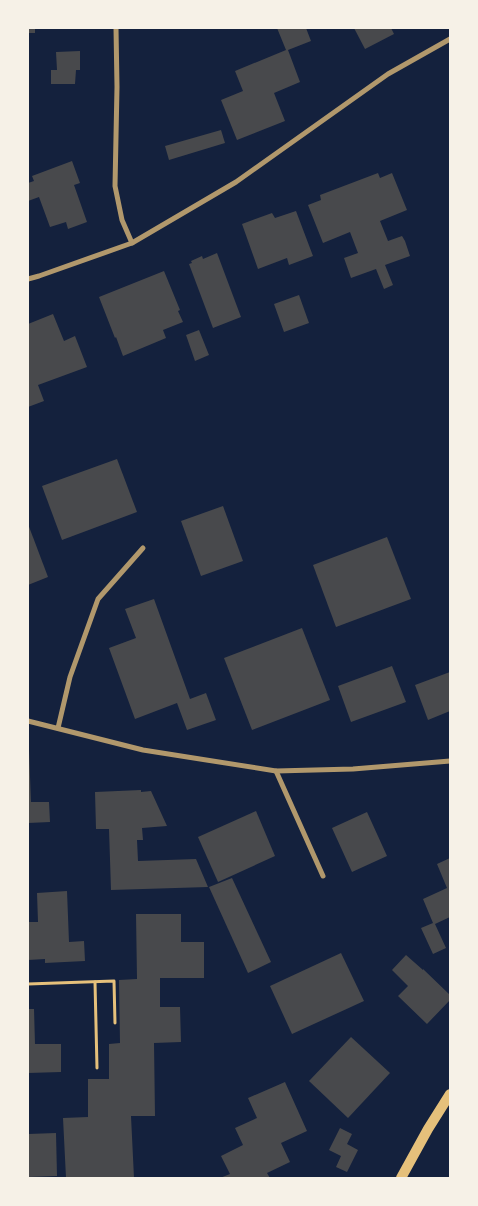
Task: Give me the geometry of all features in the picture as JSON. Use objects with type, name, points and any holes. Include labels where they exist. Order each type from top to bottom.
[{"type":"main road","points":[[401,1178],[450,1094]]},
{"type":"street","points":[[116,28],[116,186],[122,220],[132,243]]},
{"type":"street","points":[[28,279],[132,243],[236,182],[388,74],[450,39]]},
{"type":"street","points":[[58,728],[70,677],[98,599],[143,548]]},
{"type":"street","points":[[28,721],[143,750],[276,771],[354,769],[450,761]]},
{"type":"street","points":[[276,771],[323,876]]},
{"type":"path","points":[[28,984],[114,981],[115,1023]]},
{"type":"path","points":[[95,982],[97,1068]]},
{"type":"building","points":[[28,28],[35,28],[35,33],[28,33]]},
{"type":"building","points":[[277,28],[306,28],[311,41],[288,50],[300,82],[274,93],[285,121],[237,140],[221,100],[243,91],[235,71],[286,50]]},
{"type":"building","points":[[354,28],[391,28],[394,34],[365,49]]},
{"type":"building","points":[[80,51],[80,70],[76,70],[75,84],[51,84],[51,70],[57,70],[56,52]]},
{"type":"building","points":[[221,130],[225,143],[169,160],[165,146]]},
{"type":"building","points":[[72,161],[80,183],[74,185],[87,222],[68,229],[66,222],[50,227],[39,197],[28,201],[28,183],[34,181],[32,176]]},
{"type":"building","points":[[378,173],[380,178],[392,173],[407,210],[380,221],[388,241],[402,236],[410,256],[385,265],[393,285],[384,289],[376,269],[351,278],[344,258],[358,253],[350,232],[323,243],[308,205],[321,200],[320,195]]},
{"type":"building","points":[[296,211],[313,256],[289,265],[287,258],[258,269],[242,224],[272,213],[275,218]]},
{"type":"building","points":[[217,253],[241,317],[213,328],[189,264],[192,263],[191,261],[202,256],[203,259]]},
{"type":"building","points":[[164,271],[183,322],[163,330],[166,338],[123,356],[99,297]]},
{"type":"building","points":[[299,295],[309,323],[284,332],[274,304]]},
{"type":"building","points":[[53,314],[64,341],[75,336],[87,367],[38,385],[44,401],[28,407],[28,324]]},
{"type":"building","points":[[199,330],[209,355],[195,361],[186,335]]},
{"type":"building","points":[[117,459],[137,512],[62,540],[42,486]]},
{"type":"building","points":[[223,506],[243,561],[201,576],[181,521]]},
{"type":"building","points":[[28,524],[48,577],[28,585]]},
{"type":"building","points":[[387,537],[411,599],[336,627],[313,565]]},
{"type":"building","points":[[154,599],[190,699],[206,693],[216,720],[187,730],[177,703],[135,719],[109,648],[136,638],[125,609]]},
{"type":"building","points":[[302,628],[330,700],[252,730],[224,658]]},
{"type":"building","points":[[392,666],[406,702],[351,722],[338,686]]},
{"type":"building","points":[[450,672],[450,711],[428,720],[415,685]]},
{"type":"building","points":[[28,750],[31,802],[49,802],[50,822],[28,823]]},
{"type":"building","points":[[141,790],[141,792],[151,791],[167,826],[142,828],[143,840],[137,840],[138,861],[196,859],[208,887],[111,890],[109,829],[96,829],[95,792]]},
{"type":"building","points":[[256,811],[275,856],[218,882],[198,837]]},
{"type":"building","points":[[367,812],[387,856],[352,872],[332,828]]},
{"type":"building","points":[[450,858],[450,917],[435,924],[446,948],[433,954],[421,928],[433,923],[423,899],[447,888],[437,864]]},
{"type":"building","points":[[232,878],[271,962],[248,973],[209,887]]},
{"type":"building","points":[[67,891],[69,942],[84,941],[85,961],[45,963],[45,959],[28,960],[28,922],[38,922],[37,893]]},
{"type":"building","points":[[136,914],[181,914],[181,942],[204,942],[204,978],[160,978],[160,1007],[180,1007],[181,1042],[154,1043],[155,1116],[131,1116],[134,1178],[66,1178],[63,1118],[88,1117],[88,1079],[109,1079],[109,1044],[120,1043],[119,980],[137,979]]},
{"type":"building","points":[[341,953],[364,1001],[292,1034],[270,986]]},
{"type":"building","points":[[406,955],[450,995],[450,1000],[427,1024],[398,996],[408,986],[392,970]]},
{"type":"building","points":[[28,1009],[34,1009],[35,1044],[61,1044],[61,1072],[28,1073]]},
{"type":"building","points":[[351,1037],[390,1073],[348,1118],[309,1081]]},
{"type":"building","points":[[285,1082],[307,1131],[281,1143],[290,1162],[267,1173],[270,1178],[220,1178],[230,1174],[221,1156],[243,1145],[235,1128],[257,1118],[248,1098]]},
{"type":"building","points":[[340,1128],[352,1134],[347,1144],[358,1150],[347,1172],[336,1167],[341,1156],[329,1150]]},
{"type":"building","points":[[56,1133],[57,1176],[28,1177],[28,1134]]}]
